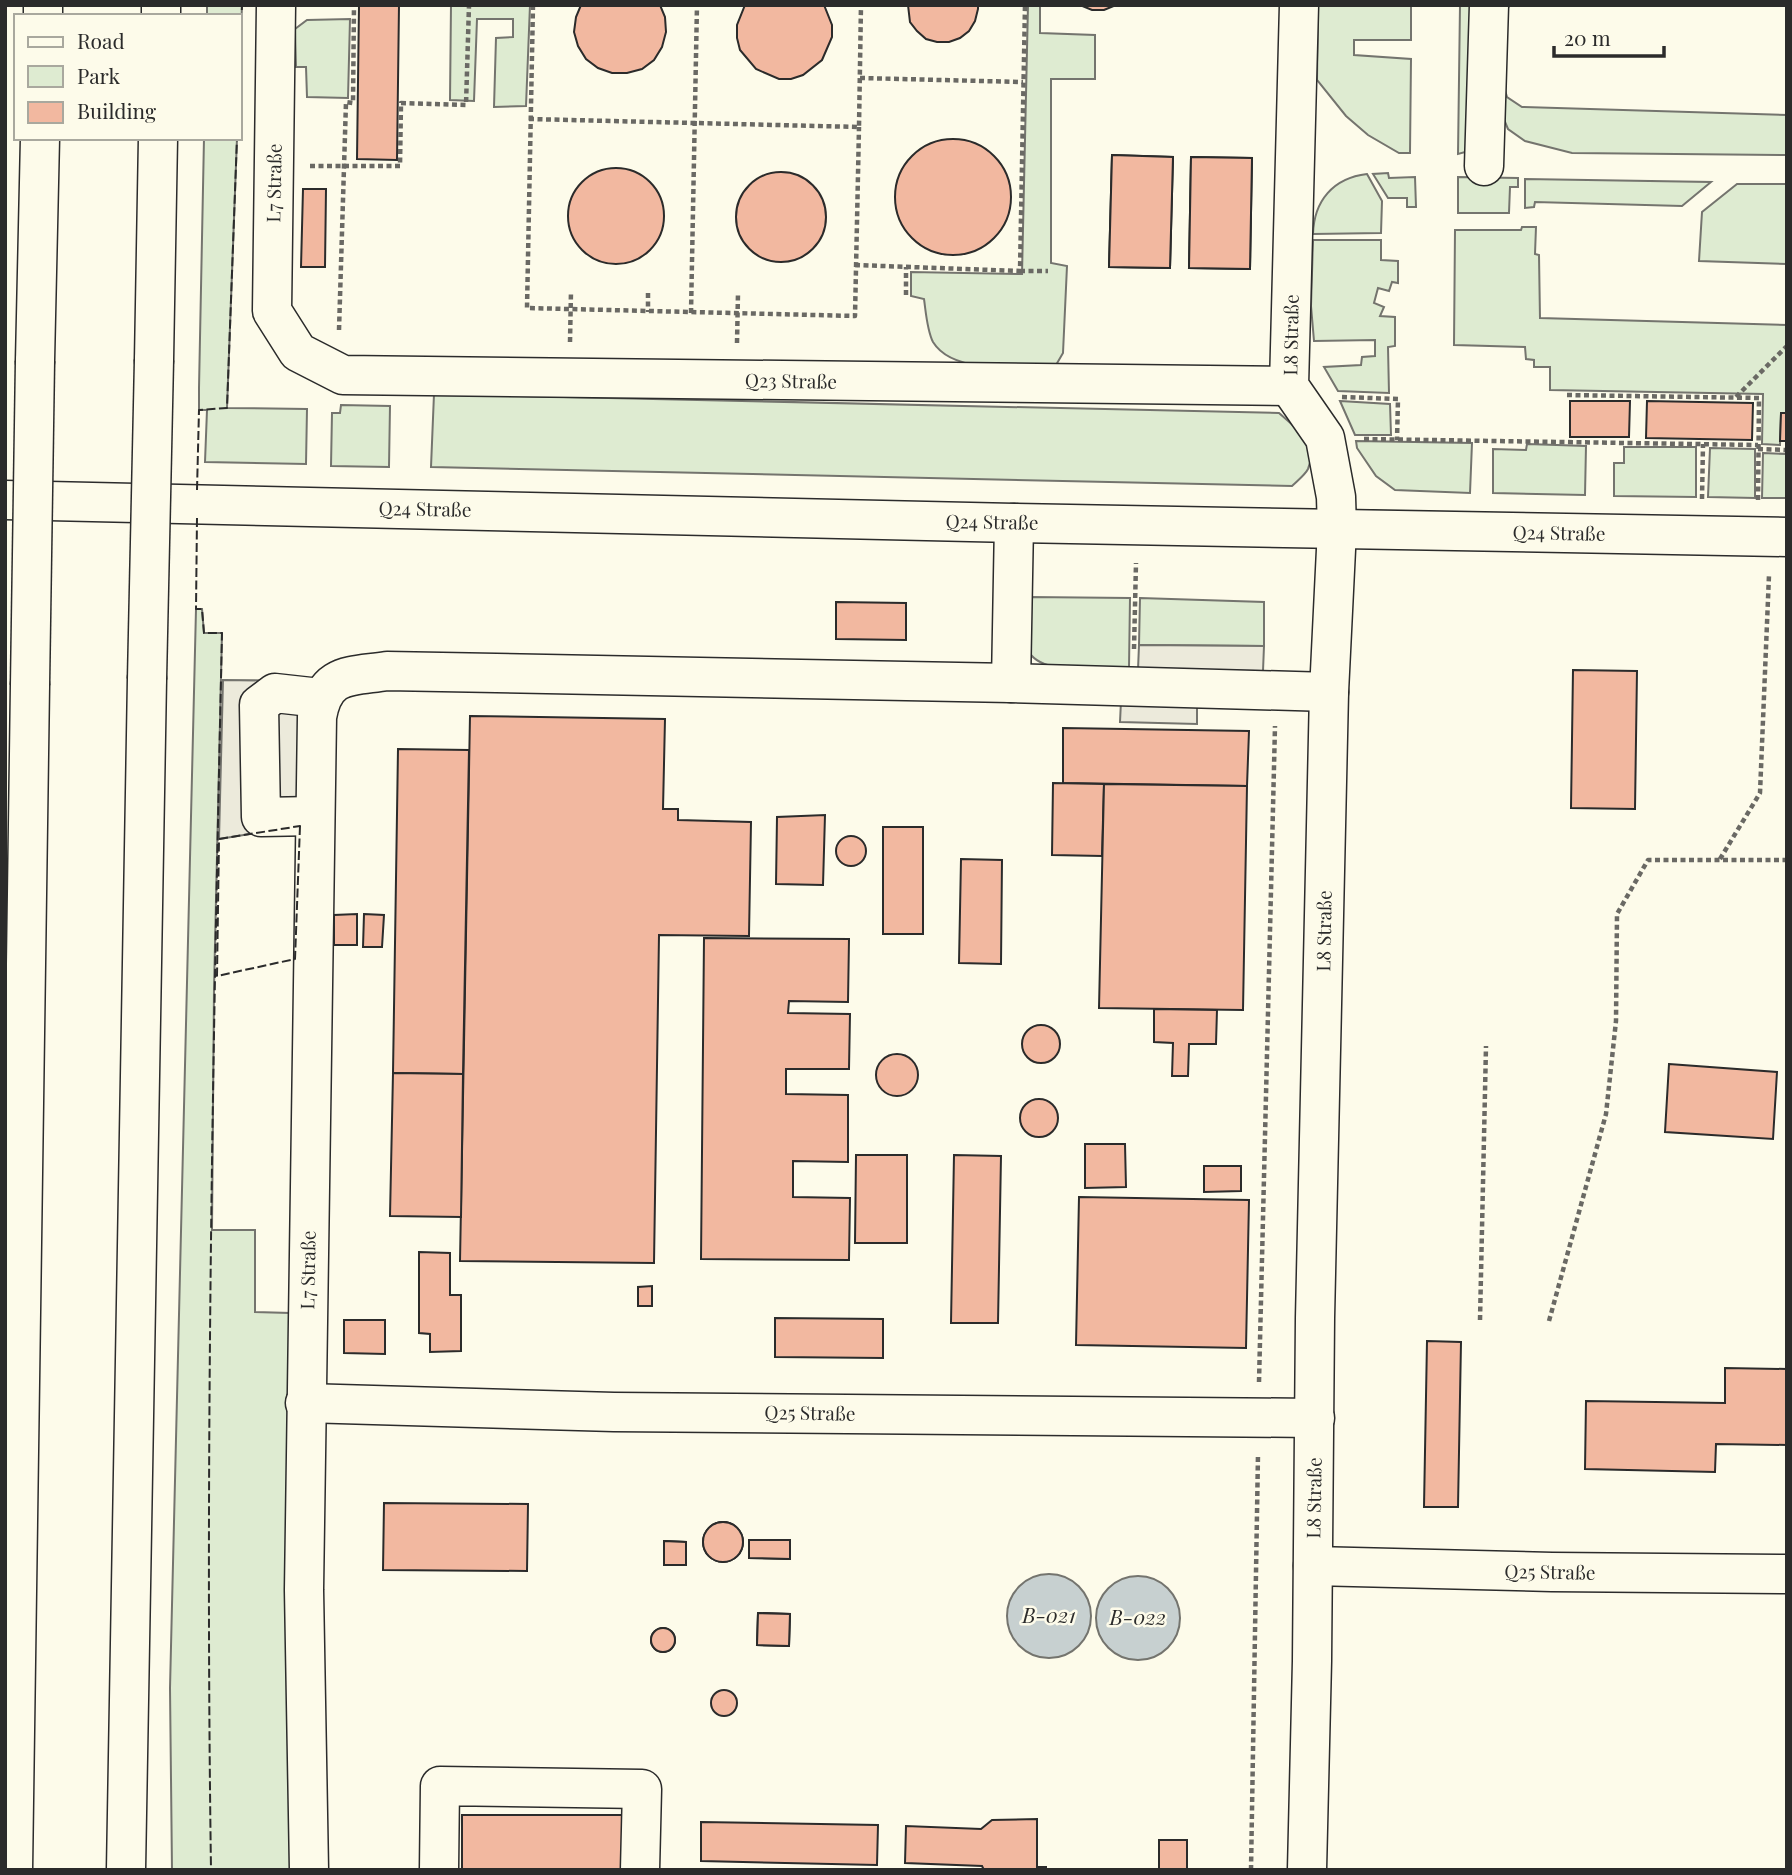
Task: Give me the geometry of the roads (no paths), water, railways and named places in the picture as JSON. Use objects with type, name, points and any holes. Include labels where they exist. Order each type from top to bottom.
[{"type":"main road","name":"L7 Straße","points":[[276,5],[272,311],[298,352]]},
{"type":"main road","name":"L8 Straße","points":[[1298,5],[1293,391],[1325,438],[1336,497],[1338,529],[1329,692],[1307,1870]]},
{"type":"main road","points":[[1484,166],[1489,5]]},
{"type":"main road","points":[[13,1870],[40,140]]},
{"type":"main road","points":[[126,1870],[158,140]]},
{"type":"main road","name":"Q23 Straße","points":[[298,352],[343,375],[1293,391]]},
{"type":"main road","name":"Q24 Straße","points":[[5,500],[1338,529],[1772,526]]},
{"type":"main road","points":[[1011,683],[1014,523]]},
{"type":"main road","points":[[315,816],[261,817],[260,705],[275,693],[329,688],[387,671],[1329,692]]},
{"type":"main road","name":"L7 Straße","points":[[309,1870],[304,1590],[305,1403],[317,717],[329,688]]},
{"type":"main road","name":"Q25 Straße","points":[[305,1403],[614,1412],[1315,1418]]},
{"type":"main road","name":"Q25 Straße","points":[[1313,1566],[1787,1574]]},
{"type":"main road","points":[[439,1870],[440,1786],[642,1789],[640,1870]]},
{"type":"water","name":"B-021","points":[[1049,1574],[1065,1577],[1079,1586],[1088,1600],[1091,1616],[1088,1632],[1079,1646],[1065,1655],[1049,1658],[1033,1655],[1019,1646],[1010,1632],[1007,1616],[1010,1600],[1019,1586],[1033,1577]]},
{"type":"water","name":"B-022","points":[[1138,1576],[1154,1579],[1168,1588],[1177,1602],[1180,1618],[1177,1634],[1168,1648],[1154,1657],[1138,1660],[1122,1657],[1108,1648],[1099,1634],[1096,1618],[1099,1602],[1108,1588],[1122,1579]]}]
